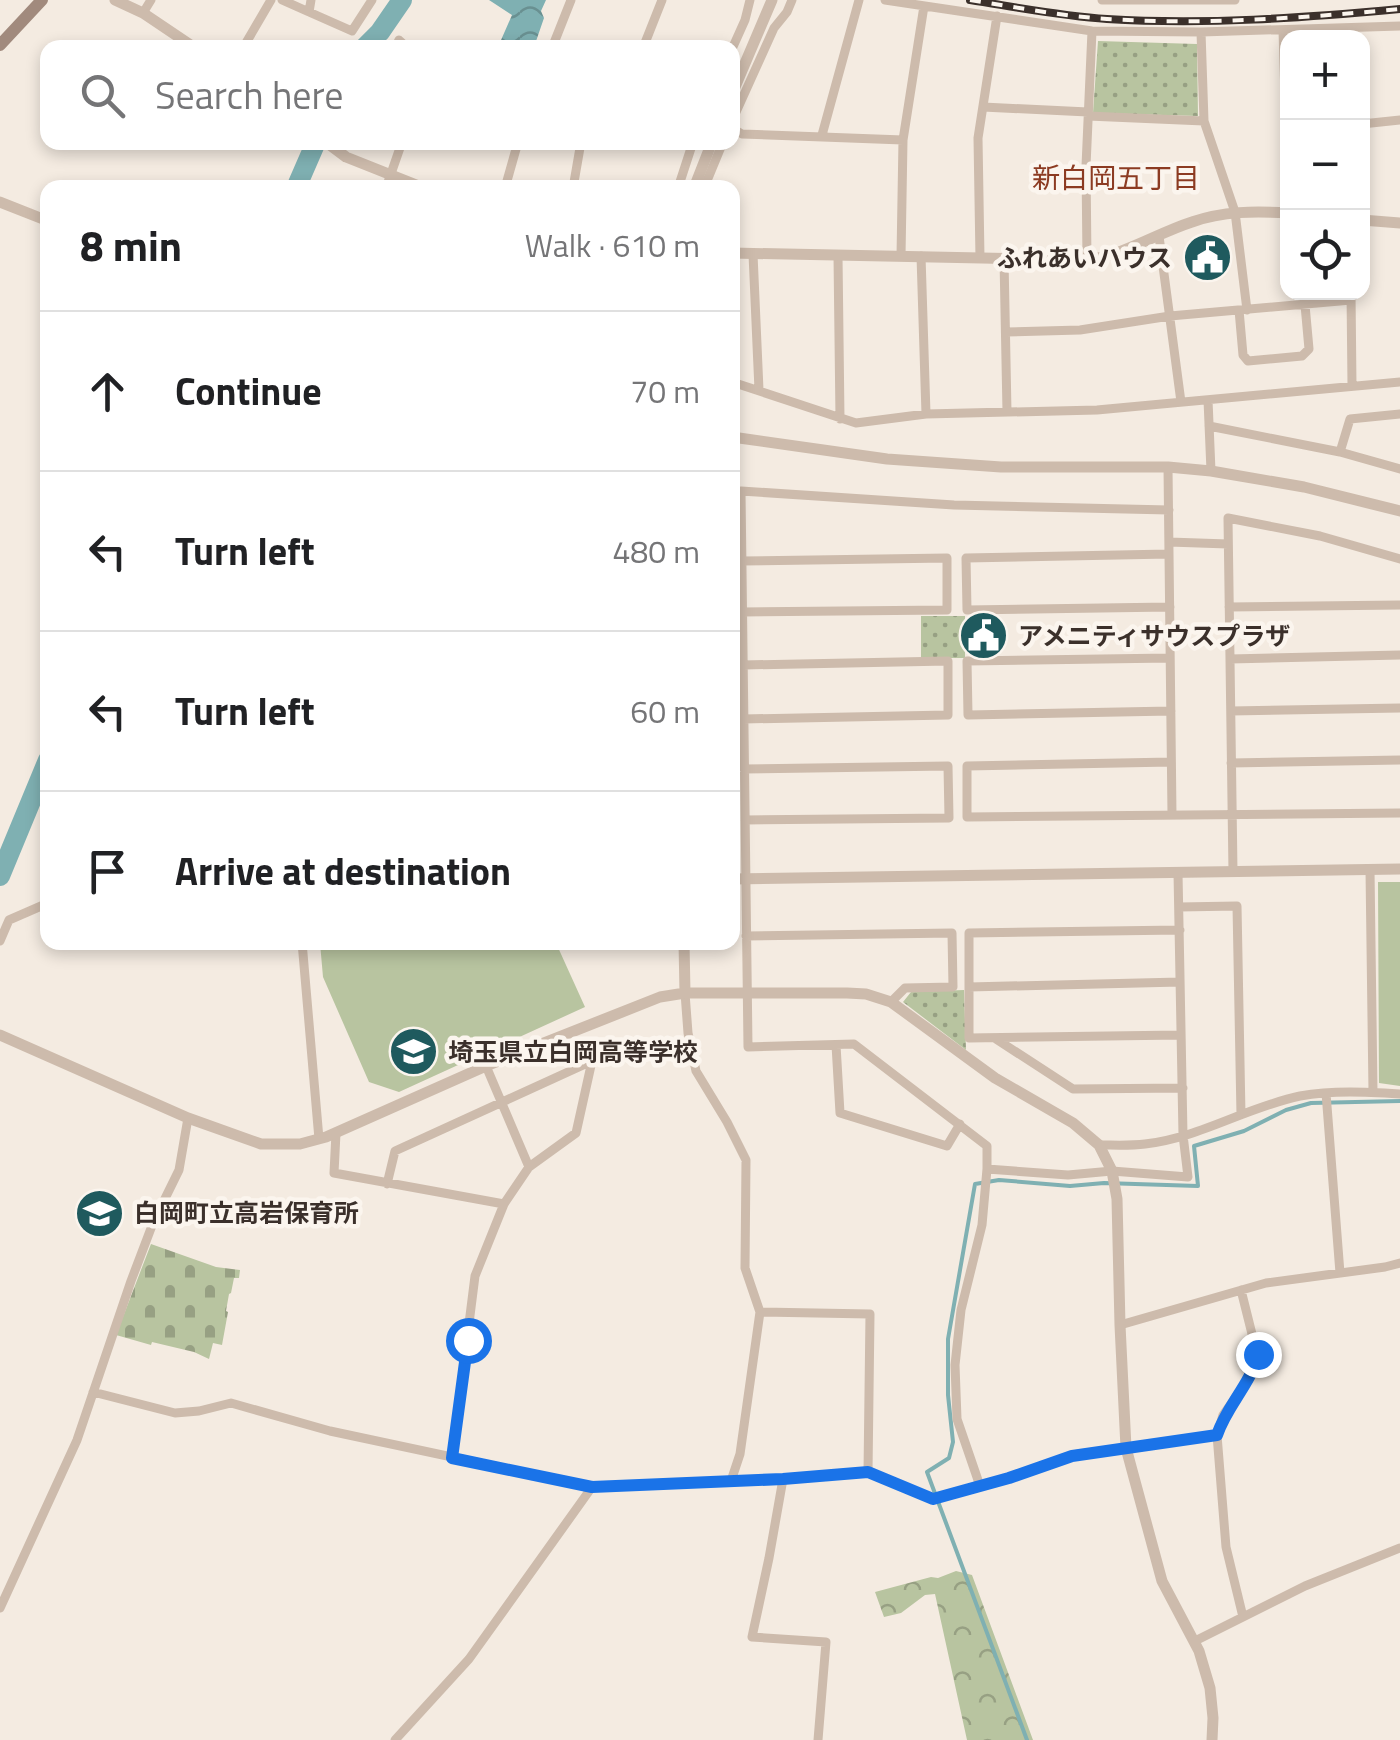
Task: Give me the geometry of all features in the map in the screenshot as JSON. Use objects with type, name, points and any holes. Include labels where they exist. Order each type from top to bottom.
[{"type":"main road","points":[[0,45],[42,0]]},
{"type":"street","points":[[115,0],[184,40]]},
{"type":"street","points":[[143,13],[151,0]]},
{"type":"street","points":[[248,40],[271,0]]},
{"type":"street","points":[[282,0],[352,30],[372,0]]},
{"type":"street","points":[[308,12],[311,0]]},
{"type":"street","points":[[555,40],[571,0]]},
{"type":"street","points":[[645,40],[662,0]]},
{"type":"street","points":[[736,40],[750,0]]},
{"type":"street","points":[[740,75],[772,0]]},
{"type":"street","points":[[740,107],[774,28],[792,0]]},
{"type":"street","points":[[822,136],[859,0]]},
{"type":"street","points":[[885,0],[1092,32],[1280,30]]},
{"type":"street","points":[[1104,0],[1236,0]]},
{"type":"street","points":[[901,256],[903,140],[924,6]]},
{"type":"street","points":[[980,258],[978,138],[997,16]]},
{"type":"street","points":[[1283,30],[1400,26]]},
{"type":"street","points":[[1087,260],[1092,32]]},
{"type":"street","points":[[1201,32],[1204,121],[1236,212],[1242,356],[1248,360],[1302,356],[1308,349],[1305,305]]},
{"type":"street","points":[[983,107],[1204,121]]},
{"type":"street","points":[[1370,123],[1400,120]]},
{"type":"street","points":[[740,132],[903,140]]},
{"type":"street","points":[[344,150],[384,180]]},
{"type":"street","points":[[388,180],[399,150]]},
{"type":"street","points":[[508,180],[516,150]]},
{"type":"street","points":[[574,180],[580,150]]},
{"type":"street","points":[[681,180],[690,150]]},
{"type":"street","points":[[697,180],[709,150]]},
{"type":"street","points":[[707,180],[721,150]]},
{"type":"street","points":[[0,202],[40,219]]},
{"type":"street","points":[[740,253],[1087,260],[1112,256],[1192,222],[1236,212],[1280,214]]},
{"type":"street","points":[[1370,221],[1400,223]]},
{"type":"street","points":[[1159,236],[1181,402]]},
{"type":"street","points":[[753,254],[758,390]]},
{"type":"street","points":[[838,256],[840,418]]},
{"type":"street","points":[[921,256],[926,414]]},
{"type":"street","points":[[1004,259],[1007,412]]},
{"type":"street","points":[[1006,332],[1080,330],[1170,316],[1331,300]]},
{"type":"street","points":[[1351,300],[1352,386]]},
{"type":"street","points":[[740,384],[856,423],[926,414],[1098,410],[1400,382]]},
{"type":"street","points":[[1208,400],[1211,471]]},
{"type":"street","points":[[1340,452],[1350,419],[1400,414]]},
{"type":"street","points":[[1209,426],[1340,452],[1400,470]]},
{"type":"street","points":[[740,437],[887,459],[982,466],[1211,471],[1400,511]]},
{"type":"street","points":[[1168,468],[1172,816]]},
{"type":"street","points":[[740,500],[741,491],[954,504],[1169,510]]},
{"type":"street","points":[[1232,872],[1228,518],[1320,536],[1400,559]]},
{"type":"street","points":[[1169,542],[1228,544]]},
{"type":"street","points":[[740,548],[744,719],[740,730]]},
{"type":"street","points":[[1169,554],[966,558],[966,610],[1170,607]]},
{"type":"street","points":[[742,561],[946,558],[947,610],[742,612]]},
{"type":"street","points":[[1229,607],[1400,605]]},
{"type":"street","points":[[1230,659],[1400,655]]},
{"type":"street","points":[[1170,658],[967,661],[968,715],[1171,712]]},
{"type":"street","points":[[743,665],[948,662],[948,715],[744,719]]},
{"type":"street","points":[[1230,710],[1400,708]]},
{"type":"street","points":[[740,747],[745,820],[740,870]]},
{"type":"street","points":[[1231,763],[1400,760]]},
{"type":"street","points":[[1171,762],[967,766],[967,818],[1400,813]]},
{"type":"street","points":[[744,769],[948,766],[949,818],[745,820]]},
{"type":"street","points":[[740,880],[1400,869]]},
{"type":"street","points":[[1370,870],[1373,1092]]},
{"type":"street","points":[[987,1169],[1188,1176],[1183,1135],[1178,874]]},
{"type":"street","points":[[740,888],[746,936],[748,1047],[854,1044],[988,1146],[982,1224],[962,1310],[955,1366],[957,1419],[980,1486]]},
{"type":"street","points":[[0,941],[9,920],[40,906]]},
{"type":"street","points":[[1179,906],[1237,906],[1240,1115]]},
{"type":"street","points":[[1180,930],[969,933],[969,1038],[1182,1035]]},
{"type":"street","points":[[746,936],[952,933],[954,987],[905,988],[891,1002]]},
{"type":"street","points":[[303,950],[319,1139]]},
{"type":"street","points":[[684,950],[688,1033],[696,1070],[746,1160],[746,1268],[760,1312],[740,1454],[731,1480]]},
{"type":"street","points":[[969,987],[1180,982]]},
{"type":"street","points":[[0,1035],[188,1118],[260,1144],[300,1144],[336,1133],[486,1066],[660,997],[866,994],[891,1002],[995,1078],[1073,1123],[1099,1144],[1112,1171],[1118,1198],[1126,1448],[1162,1582],[1195,1642],[1210,1688],[1212,1740]]},
{"type":"street","points":[[996,1038],[1073,1089],[1182,1088]]},
{"type":"street","points":[[836,1045],[840,1113],[947,1146],[960,1124]]},
{"type":"street","points":[[387,1184],[395,1151],[592,1061],[576,1132],[529,1166],[504,1204],[475,1276],[452,1458]]},
{"type":"street","points":[[486,1066],[529,1166]]},
{"type":"street","points":[[1326,1093],[1340,1273]]},
{"type":"street","points":[[1099,1144],[1145,1144],[1303,1096],[1400,1094]]},
{"type":"street","points":[[0,1608],[76,1440],[153,1224],[179,1170],[188,1118]]},
{"type":"street","points":[[336,1133],[334,1173],[504,1204]]},
{"type":"street","points":[[1120,1325],[1266,1283],[1400,1263]]},
{"type":"street","points":[[1241,1290],[1258,1354],[1253,1373],[1224,1415],[1217,1435],[1226,1547],[1243,1617]]},
{"type":"street","points":[[760,1312],[870,1314],[868,1472]]},
{"type":"street","points":[[93,1392],[175,1413],[230,1402],[330,1432],[592,1487],[868,1472],[933,1499],[1072,1456],[1217,1435]]},
{"type":"street","points":[[783,1479],[752,1637],[826,1642],[818,1740]]},
{"type":"street","points":[[395,1740],[468,1659],[592,1487]]},
{"type":"street","points":[[1195,1642],[1305,1586],[1400,1548]]},
{"type":"green space","points":[[1098,41],[1197,44],[1198,116],[1093,113]]},
{"type":"green space","points":[[921,616],[965,616],[965,658],[921,658]]},
{"type":"green space","points":[[1378,882],[1400,882],[1400,1086],[1379,1083]]},
{"type":"green space","name":"埼玉県立白岡高等学校","points":[[321,950],[559,950],[585,1007],[399,1092],[369,1082],[323,977]]},
{"type":"green space","points":[[964,990],[966,1050],[903,1002],[911,992]]},
{"type":"green space","points":[[151,1244],[216,1267],[240,1270],[229,1294],[222,1345],[213,1343],[209,1359],[194,1352],[116,1335]]},
{"type":"green space","points":[[956,1571],[972,1575],[1033,1740],[967,1740],[935,1594],[925,1595],[901,1613],[884,1617],[875,1592]]},
{"type":"water","points":[[489,0],[546,0],[536,40],[501,40],[512,15]]},
{"type":"waterway","points":[[372,40],[402,0]]},
{"type":"waterway","points":[[380,32],[386,36]]},
{"type":"waterway","points":[[299,180],[313,150]]},
{"type":"waterway","points":[[0,876],[40,779]]},
{"type":"waterway","points":[[1027,1740],[927,1472],[949,1458],[953,1442],[948,1339],[975,1184],[999,1180],[1070,1186],[1198,1186],[1194,1146],[1244,1131],[1286,1110],[1311,1103],[1400,1101]]},
{"type":"railway","points":[[970,0],[1073,16],[1144,21],[1254,20],[1400,9]]},
{"type":"place","name":"ふれあいハウス","points":[[1207,258]]},
{"type":"place","name":"アメニティサウスプラザ","points":[[983,636]]},
{"type":"place","name":"埼玉県立白岡高等学校","points":[[413,1052]]},
{"type":"place","name":"白岡町立高岩保育所","points":[[99,1213]]},
{"type":"district","name":"新白岡五丁目","points":[[1116,178]]},
{"type":"route","points":[[468,1340],[452,1458],[592,1487],[868,1472],[933,1499],[1072,1456],[1217,1435],[1224,1415],[1253,1373],[1258,1354]]}]
